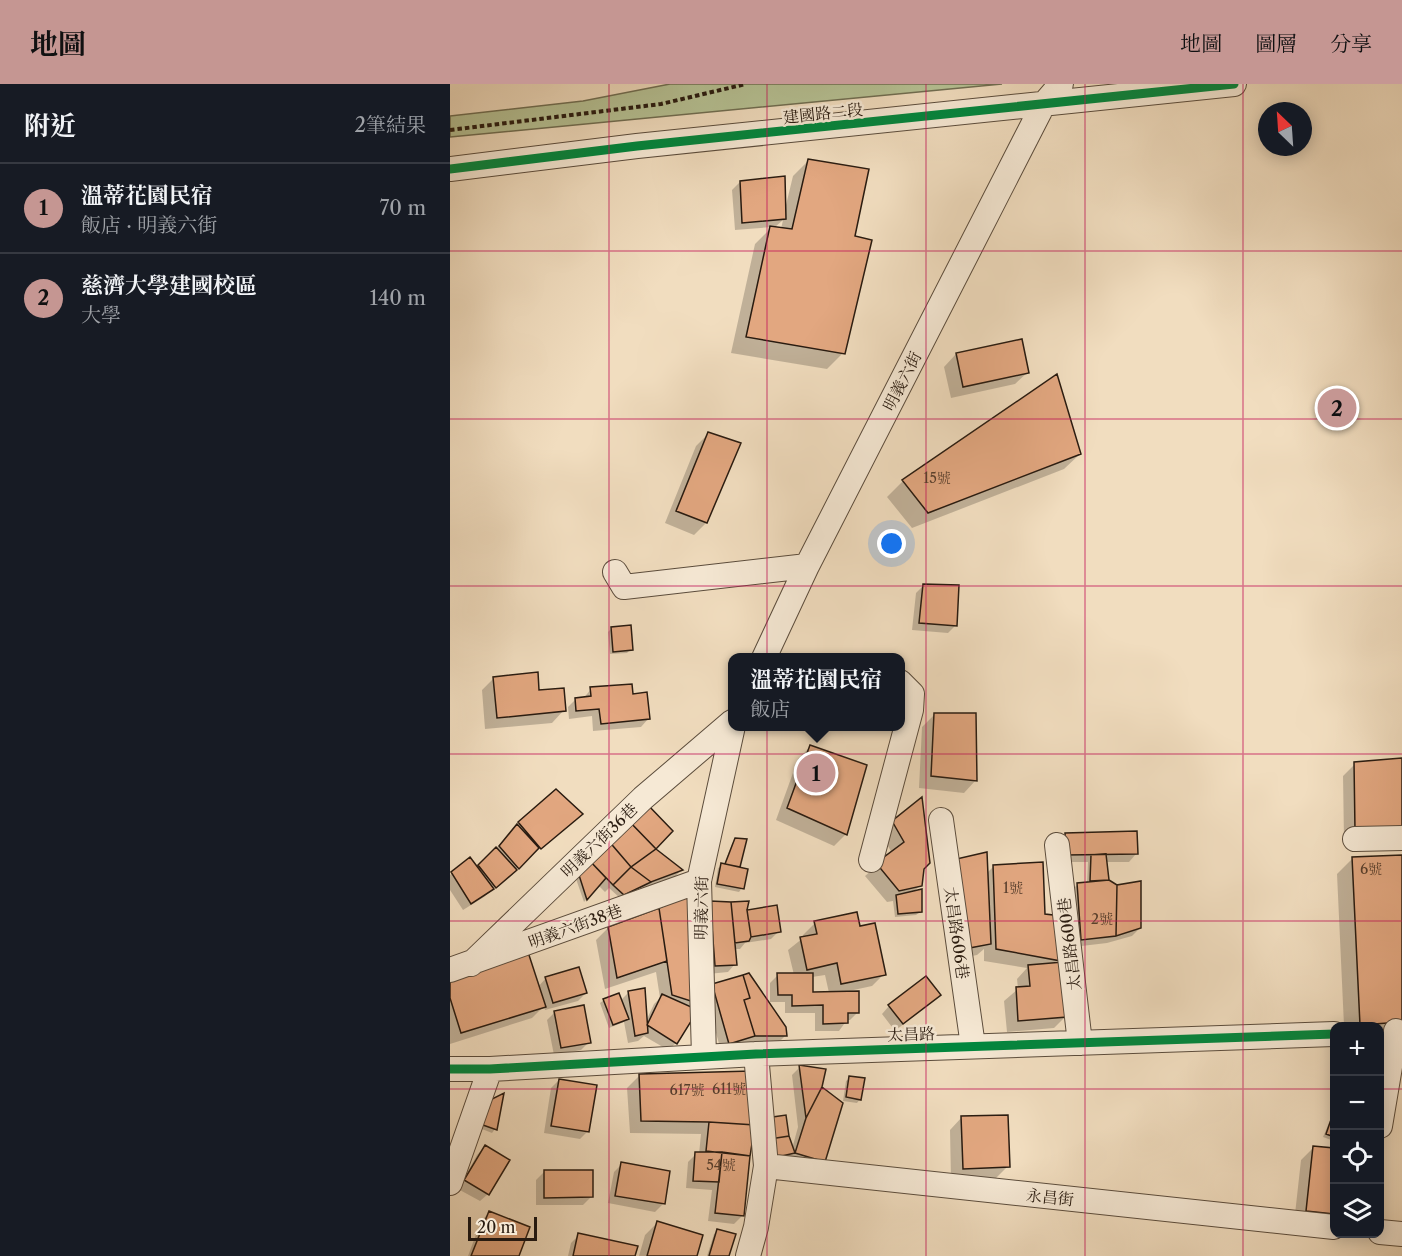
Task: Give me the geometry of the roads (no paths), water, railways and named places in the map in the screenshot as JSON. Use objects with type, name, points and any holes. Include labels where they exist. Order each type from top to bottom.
[{"type":"street","name":"明義六街","points":[[766,653],[807,566],[1044,105],[1061,84]]},
{"type":"street","name":"建國路二段","points":[[450,169],[1234,84]]},
{"type":"street","points":[[615,572],[624,587],[807,566]]},
{"type":"street","points":[[871,860],[911,710],[912,694],[905,687]]},
{"type":"street","name":"明義六街36巷","points":[[461,967],[642,798],[728,728]]},
{"type":"street","name":"明義六街","points":[[704,1056],[699,881],[731,731]]},
{"type":"street","name":"太昌路606巷","points":[[941,820],[973,1046]]},
{"type":"street","points":[[1355,839],[1402,838]]},
{"type":"street","name":"太昌路600巷","points":[[1058,845],[1080,1042]]},
{"type":"street","name":"明義六街38巷","points":[[461,967],[699,881]]},
{"type":"street","points":[[1384,1095],[1392,1032]]},
{"type":"street","name":"太昌路","points":[[450,1069],[490,1069],[704,1056],[1330,1034]]},
{"type":"street","points":[[748,1256],[756,1227],[766,1166],[756,1054]]},
{"type":"street","points":[[450,1183],[481,1088],[490,1069]]},
{"type":"street","name":"永昌街","points":[[766,1166],[1330,1226]]},
{"type":"street","points":[[1384,1232],[1402,1234]]},
{"type":"place","name":"慈濟大學建國校區","points":[[1337,408]]},
{"type":"place","name":"溫蒂花園民宿","points":[[816,773]]}]
